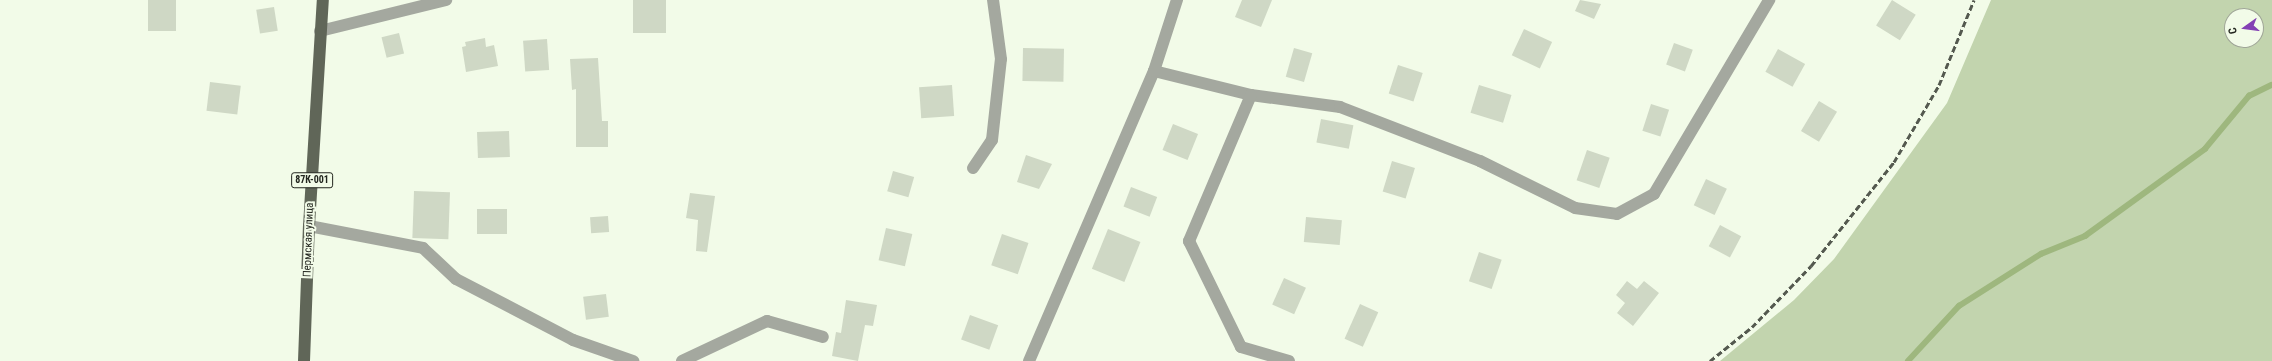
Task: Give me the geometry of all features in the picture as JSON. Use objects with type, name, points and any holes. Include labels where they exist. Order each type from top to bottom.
[{"type":"main road","name":"Пермская улица","points":[[304,361],[309,226],[323,0]]},
{"type":"street","points":[[320,31],[446,0]]},
{"type":"street","points":[[972,168],[992,140],[1001,59],[993,0]]},
{"type":"street","points":[[1029,361],[1154,71],[1177,0]]},
{"type":"street","points":[[1154,71],[1252,95],[1340,107],[1480,161],[1575,208],[1617,214],[1654,194],[1769,0]]},
{"type":"street","points":[[1252,95],[1190,241],[1241,347],[1289,361]]},
{"type":"street","points":[[309,226],[423,248],[456,279],[573,340],[633,361]]},
{"type":"street","points":[[682,361],[767,321],[823,337]]},
{"type":"green space","points":[[1991,0],[2272,0],[2272,361],[1720,361],[1794,300],[1834,259],[1947,103]]},
{"type":"building","points":[[148,0],[176,0],[176,31],[148,31]]},
{"type":"building","points":[[633,0],[666,0],[666,33],[633,33]]},
{"type":"building","points":[[1242,0],[1272,0],[1261,27],[1235,17]]},
{"type":"building","points":[[1580,0],[1601,4],[1594,19],[1575,11]]},
{"type":"building","points":[[1892,0],[1916,15],[1900,40],[1876,25]]},
{"type":"building","points":[[274,7],[278,31],[260,34],[256,10]]},
{"type":"building","points":[[1524,29],[1552,42],[1540,68],[1512,55]]},
{"type":"building","points":[[399,33],[404,53],[387,58],[382,37]]},
{"type":"building","points":[[485,38],[486,47],[494,45],[498,66],[466,72],[462,47],[466,46],[465,42]]},
{"type":"building","points":[[547,39],[549,70],[525,72],[523,41]]},
{"type":"building","points":[[1674,43],[1693,50],[1685,71],[1666,65]]},
{"type":"building","points":[[1023,48],[1064,49],[1063,82],[1022,81]]},
{"type":"building","points":[[1294,48],[1312,53],[1304,82],[1286,77]]},
{"type":"building","points":[[1778,49],[1805,64],[1793,87],[1765,72]]},
{"type":"building","points":[[598,58],[602,121],[608,121],[608,147],[576,147],[576,89],[572,90],[570,59]]},
{"type":"building","points":[[1398,65],[1423,73],[1413,102],[1389,94]]},
{"type":"building","points":[[210,82],[241,86],[237,115],[206,111]]},
{"type":"building","points":[[952,85],[954,116],[921,118],[919,87]]},
{"type":"building","points":[[1479,85],[1512,95],[1503,123],[1471,113]]},
{"type":"building","points":[[1819,101],[1837,112],[1819,142],[1801,131]]},
{"type":"building","points":[[1651,104],[1669,110],[1660,137],[1642,131]]},
{"type":"building","points":[[1321,119],[1353,125],[1349,149],[1316,143]]},
{"type":"building","points":[[1173,124],[1198,134],[1188,160],[1163,150]]},
{"type":"building","points":[[509,131],[510,157],[478,158],[477,132]]},
{"type":"building","points":[[1587,150],[1610,158],[1599,188],[1577,180]]},
{"type":"building","points":[[1026,155],[1052,164],[1039,189],[1017,182]]},
{"type":"building","points":[[1392,161],[1415,168],[1406,199],[1383,192]]},
{"type":"building","points":[[893,171],[914,177],[908,197],[887,191]]},
{"type":"building","points":[[1706,179],[1727,189],[1715,215],[1694,205]]},
{"type":"building","points":[[1131,187],[1157,197],[1150,217],[1123,207]]},
{"type":"building","points":[[414,191],[450,192],[448,239],[412,238]]},
{"type":"building","points":[[690,193],[715,196],[707,252],[696,251],[698,220],[686,218]]},
{"type":"building","points":[[477,209],[507,209],[507,234],[477,234]]},
{"type":"building","points":[[608,216],[609,232],[591,233],[590,217]]},
{"type":"building","points":[[1306,217],[1342,220],[1340,245],[1304,242]]},
{"type":"building","points":[[1720,225],[1741,236],[1730,257],[1709,246]]},
{"type":"building","points":[[886,228],[912,234],[905,266],[879,260]]},
{"type":"building","points":[[1108,229],[1140,242],[1124,282],[1092,269]]},
{"type":"building","points":[[1002,234],[1028,243],[1018,274],[991,265]]},
{"type":"building","points":[[1479,252],[1502,260],[1492,289],[1469,281]]},
{"type":"building","points":[[1284,278],[1306,288],[1294,314],[1272,304]]},
{"type":"building","points":[[1627,281],[1637,289],[1644,281],[1659,293],[1633,326],[1617,313],[1625,303],[1616,295]]},
{"type":"building","points":[[606,294],[609,317],[586,320],[583,297]]},
{"type":"building","points":[[846,300],[877,305],[873,326],[865,325],[858,361],[832,356],[836,332],[841,333]]},
{"type":"building","points":[[1360,304],[1378,312],[1363,347],[1345,339]]},
{"type":"building","points":[[970,315],[998,325],[989,350],[961,339]]},
{"type":"waterway","points":[[1908,361],[1959,306],[2041,254],[2085,236],[2205,149],[2249,96],[2272,85]]},
{"type":"railway","points":[[1710,361],[1752,327],[1811,266],[1894,162],[1939,85],[1974,0]]}]
